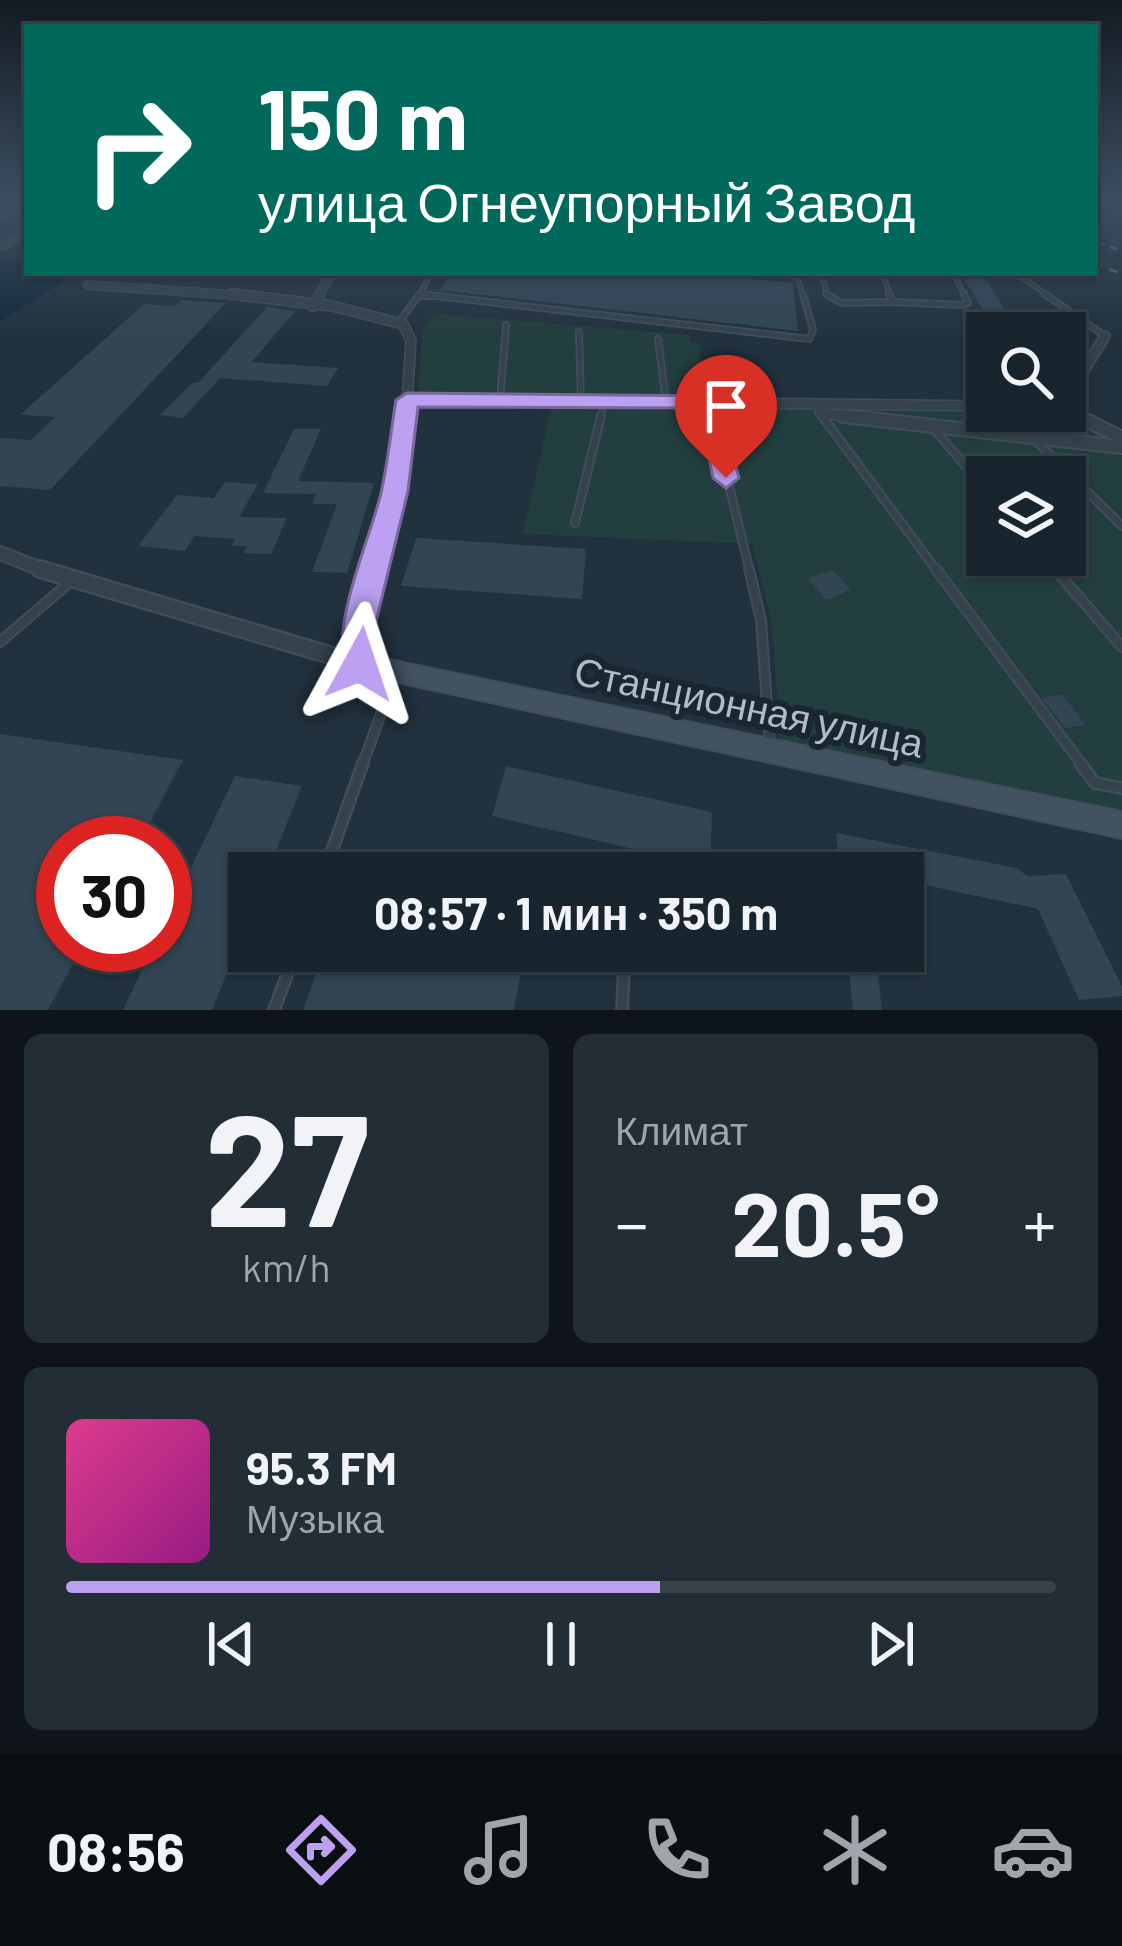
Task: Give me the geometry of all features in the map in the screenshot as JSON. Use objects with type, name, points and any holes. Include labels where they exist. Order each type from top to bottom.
[{"type":"street","points":[[313,305],[330,276]]},
{"type":"street","points":[[88,285],[313,305],[398,323],[411,340],[394,491],[359,626],[360,664]]},
{"type":"street","points":[[1086,370],[1106,336]]},
{"type":"street","points":[[407,400],[966,406]]},
{"type":"street","points":[[820,413],[1122,442]]},
{"type":"street","points":[[1086,419],[1122,442]]},
{"type":"street","name":"Станционная улица","points":[[0,553],[72,580],[360,664],[1122,825]]},
{"type":"lane","points":[[398,323],[429,276]]},
{"type":"lane","points":[[420,294],[809,339],[813,330],[798,278],[793,276]]},
{"type":"lane","points":[[822,276],[826,296],[842,303],[963,305],[968,303],[955,276]]},
{"type":"lane","points":[[884,276],[892,302]]},
{"type":"lane","points":[[1020,276],[1106,336]]},
{"type":"lane","points":[[500,400],[506,326]]},
{"type":"lane","points":[[579,332],[581,400]]},
{"type":"lane","points":[[658,339],[666,401]]},
{"type":"lane","points":[[575,523],[604,400]]},
{"type":"lane","points":[[709,401],[761,620],[771,751]]},
{"type":"lane","points":[[820,413],[1095,783],[1122,788]]},
{"type":"lane","points":[[930,425],[966,467]]},
{"type":"lane","points":[[1027,432],[1122,526]]},
{"type":"lane","points":[[1060,576],[1122,646]]},
{"type":"lane","points":[[0,642],[72,580]]},
{"type":"lane","points":[[332,852],[396,672]]},
{"type":"lane","points":[[274,1010],[288,972]]},
{"type":"lane","points":[[622,1010],[624,972]]},
{"type":"green space","points":[[435,314],[689,335],[690,342],[701,343],[699,363],[759,367],[766,408],[966,412],[966,432],[1086,432],[1086,420],[1122,439],[1122,813],[780,744],[772,624],[752,544],[523,534],[554,395],[418,394],[422,330]]},
{"type":"water","points":[[24,256],[24,276],[71,276],[0,322],[0,265]]},
{"type":"building","points":[[449,276],[718,276],[793,283],[798,331],[440,290]]},
{"type":"building","points":[[963,276],[984,276],[1007,312],[984,312]]},
{"type":"building","points":[[182,300],[226,303],[50,490],[0,486],[0,438],[31,440],[55,417],[20,415],[144,304],[175,306]]},
{"type":"building","points":[[267,307],[295,311],[252,362],[338,368],[327,386],[220,378],[183,418],[160,415],[192,383],[198,383]]},
{"type":"building","points":[[294,429],[321,429],[298,481],[374,483],[347,573],[312,572],[337,504],[312,504],[316,494],[263,493]]},
{"type":"building","points":[[225,482],[258,484],[239,517],[287,518],[271,554],[243,553],[247,546],[232,546],[235,539],[194,536],[185,551],[138,546],[177,495],[214,498]]},
{"type":"building","points":[[416,538],[586,549],[582,599],[401,586]]},
{"type":"building","points":[[833,570],[851,590],[826,600],[808,578]]},
{"type":"building","points":[[1062,694],[1086,725],[1065,728],[1042,698]]},
{"type":"building","points":[[0,734],[183,760],[153,816],[36,816],[36,972],[68,972],[48,1010],[0,1010]]},
{"type":"building","points":[[506,766],[712,812],[711,852],[646,852],[492,816]]},
{"type":"building","points":[[235,776],[302,786],[275,852],[228,852],[228,971],[212,1010],[123,1010],[141,972],[192,972],[192,866]]},
{"type":"building","points":[[836,833],[1017,868],[1027,876],[1066,874],[1122,986],[1122,996],[1079,1000],[1038,909],[924,885],[924,852],[838,852]]},
{"type":"building","points":[[317,972],[521,972],[514,1010],[303,1010]]},
{"type":"building","points":[[849,972],[877,972],[882,1010],[853,1010]]},
{"type":"railway","points":[[1109,246],[1122,251]]},
{"type":"railway","points":[[1098,264],[1122,274]]},
{"type":"route","points":[[360,664],[359,626],[394,491],[407,400],[709,401],[726,478]]}]
